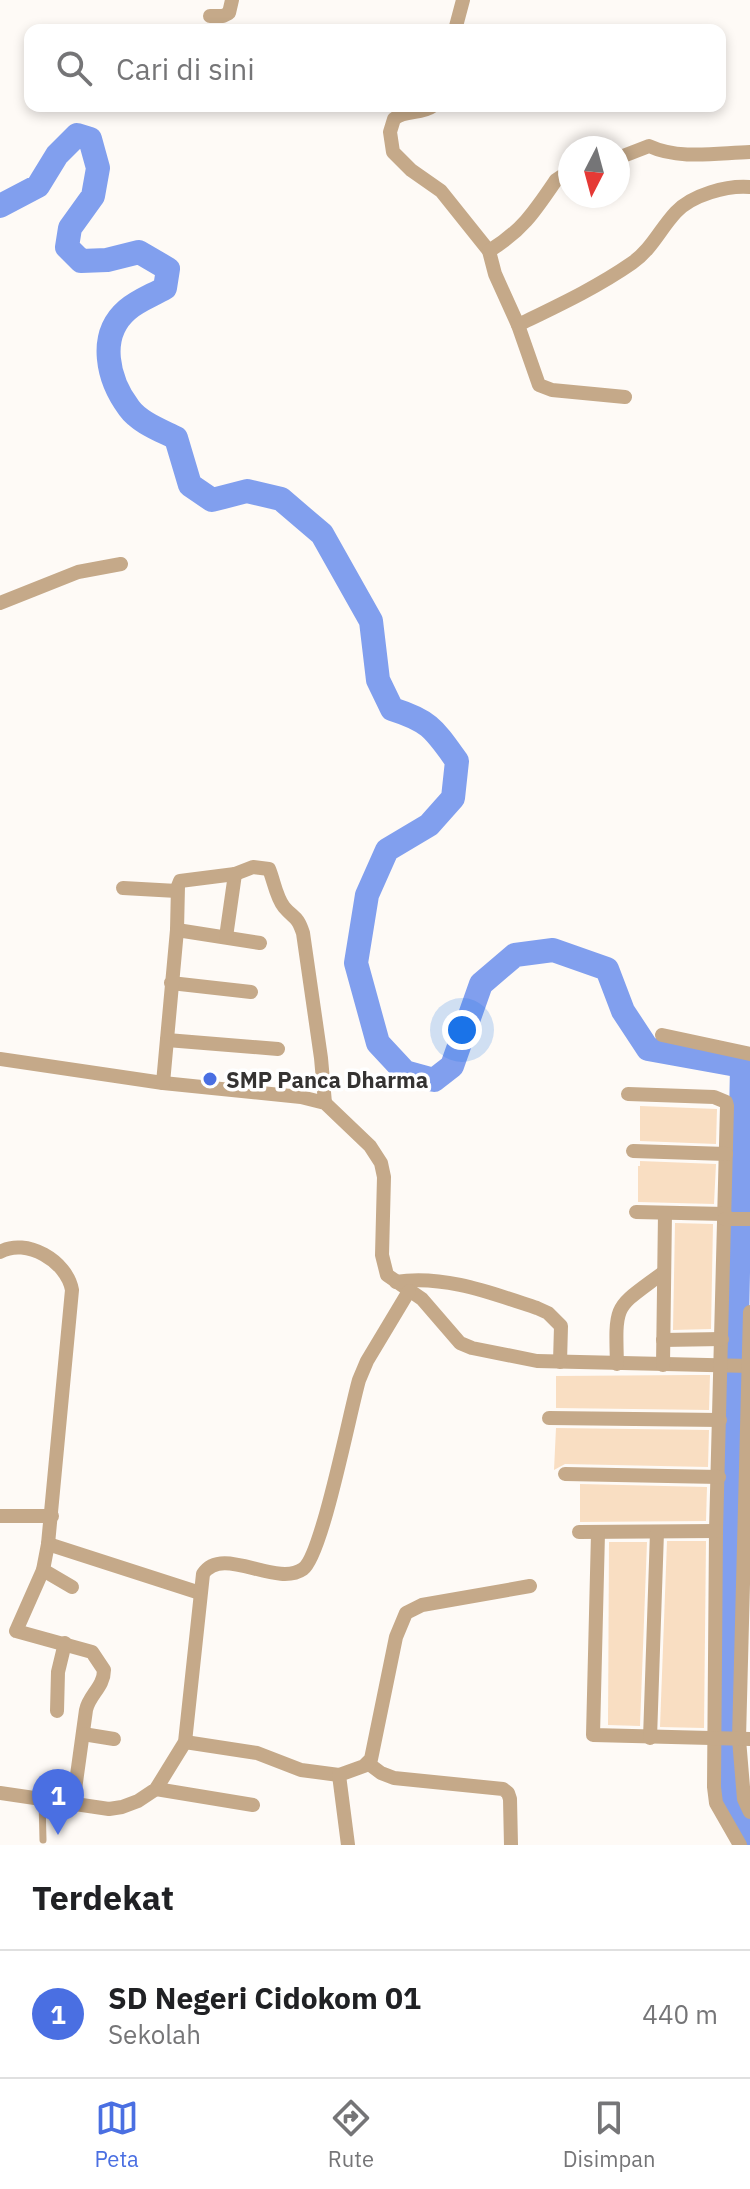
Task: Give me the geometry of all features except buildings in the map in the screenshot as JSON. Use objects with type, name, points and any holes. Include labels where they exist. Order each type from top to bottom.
[{"type":"street","points":[[210,16],[229,13],[232,0]]},
{"type":"street","points":[[457,24],[463,0]]},
{"type":"street","points":[[423,112],[398,115],[394,119],[390,132],[393,152],[411,170],[441,191],[489,251],[495,274],[518,325],[539,385],[552,390],[625,397]]},
{"type":"street","points":[[630,153],[649,146],[661,152],[750,152]]},
{"type":"street","points":[[489,251],[524,226],[558,179]]},
{"type":"street","points":[[518,325],[586,291],[644,254],[686,204],[730,187],[750,187]]},
{"type":"street","points":[[0,603],[78,572],[121,564]]},
{"type":"street","points":[[163,1083],[180,881],[235,874],[253,867],[269,869],[285,908],[298,918],[303,933],[325,1103]]},
{"type":"street","points":[[226,937],[235,874]]},
{"type":"street","points":[[123,888],[177,891]]},
{"type":"street","points":[[177,930],[260,943]]},
{"type":"street","points":[[171,983],[251,992]]},
{"type":"street","points":[[662,1035],[750,1054]]},
{"type":"street","points":[[167,1040],[278,1049]]},
{"type":"street","points":[[0,1059],[163,1083],[301,1097],[325,1103],[370,1146],[381,1163],[384,1177],[383,1265],[387,1275],[431,1308],[460,1343],[472,1348],[537,1361],[748,1366]]},
{"type":"street","points":[[628,1094],[720,1099],[727,1106],[713,1740],[716,1803],[740,1845]]},
{"type":"street","points":[[633,1151],[726,1154]]},
{"type":"street","points":[[636,1212],[748,1219]]},
{"type":"street","points":[[663,1365],[665,1213]]},
{"type":"street","points":[[0,1252],[7,1247],[20,1246],[57,1263],[70,1279],[72,1290],[48,1544],[43,1570],[16,1631]]},
{"type":"street","points":[[617,1364],[618,1312],[623,1303],[664,1272]]},
{"type":"street","points":[[0,1793],[109,1809],[138,1801],[156,1789],[185,1742],[203,1574],[213,1565],[227,1563],[283,1574],[297,1572],[307,1565],[326,1515],[359,1380],[403,1287],[418,1280],[452,1284],[548,1313],[561,1326],[560,1362]]},
{"type":"street","points":[[750,1312],[744,1799],[750,1812]]},
{"type":"street","points":[[663,1340],[722,1339]]},
{"type":"street","points":[[549,1418],[720,1420]]},
{"type":"street","points":[[565,1474],[719,1477]]},
{"type":"street","points":[[0,1516],[52,1516]]},
{"type":"street","points":[[579,1532],[716,1531]]},
{"type":"street","points":[[650,1738],[657,1532]]},
{"type":"street","points":[[598,1533],[592,1731],[596,1736],[745,1739]]},
{"type":"street","points":[[48,1544],[200,1593]]},
{"type":"street","points":[[43,1570],[72,1587]]},
{"type":"street","points":[[369,1764],[396,1637],[406,1613],[422,1605],[530,1586]]},
{"type":"street","points":[[0,1633],[16,1631],[92,1652],[104,1670],[102,1684],[87,1704],[73,1804]]},
{"type":"street","points":[[57,1711],[58,1672],[65,1643]]},
{"type":"street","points":[[83,1734],[114,1739]]},
{"type":"street","points":[[185,1742],[257,1753],[301,1770],[339,1775],[369,1764]]},
{"type":"street","points":[[369,1764],[394,1778],[503,1789],[510,1799],[511,1845]]},
{"type":"street","points":[[339,1775],[348,1845]]},
{"type":"street","points":[[156,1789],[253,1805]]},
{"type":"lane","points":[[42,1799],[43,1840]]},
{"type":"waterway","points":[[0,206],[38,186],[57,155],[77,135],[90,139],[98,168],[93,196],[70,228],[67,247],[81,261],[107,260],[139,252],[168,269],[165,288],[127,310],[112,332],[109,345],[111,372],[122,397],[138,417],[176,438],[190,485],[212,500],[247,491],[281,499],[322,534],[371,621],[378,680],[392,709],[423,722],[457,761],[453,798],[429,825],[387,850],[367,895],[356,963],[378,1043],[405,1072],[434,1080],[452,1066],[481,984],[515,955],[553,950],[607,969],[623,1011],[648,1049],[742,1066],[728,1787],[733,1806],[750,1835]]},
{"type":"place","name":"SMP Panca Dharma","points":[[210,1079]]},
{"type":"place","name":"SD Negeri Cidokom 01","points":[[58,1835]]}]
